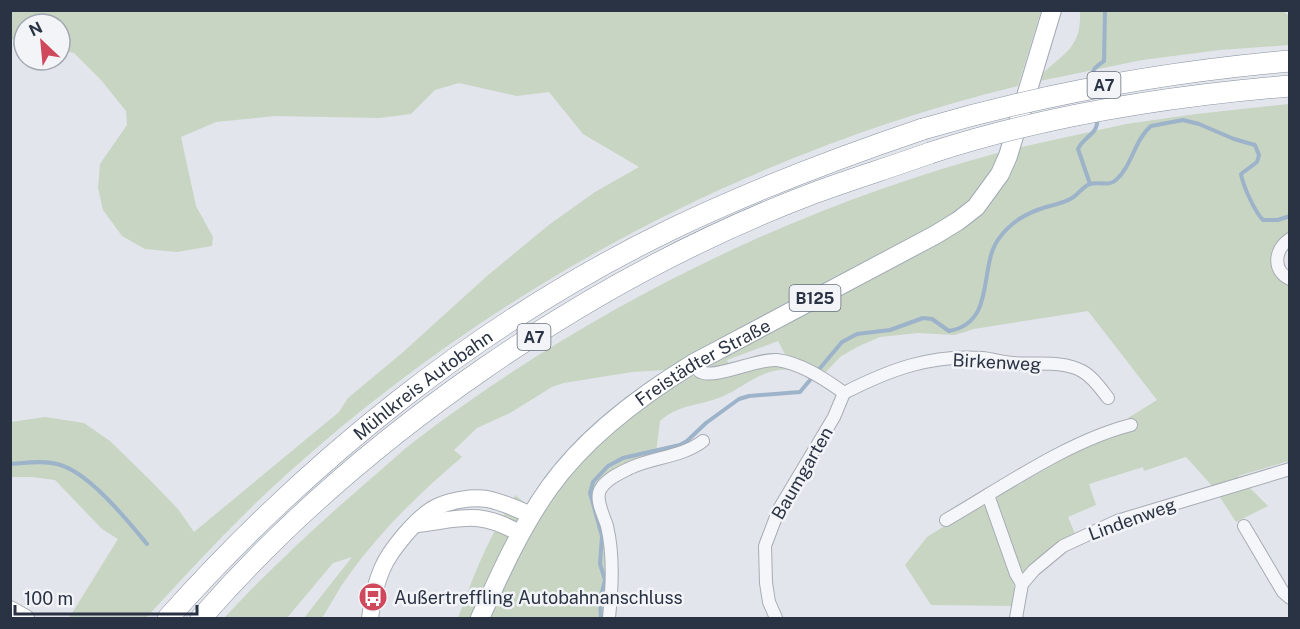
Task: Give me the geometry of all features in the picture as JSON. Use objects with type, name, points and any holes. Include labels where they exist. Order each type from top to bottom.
[{"type":"highway","name":"Mühlkreis Autobahn","points":[[168,618],[257,525],[323,463],[412,390],[507,323],[611,261],[700,216],[788,177],[922,129],[1029,100],[1117,82],[1290,61]]},
{"type":"highway","name":"Mühlkreis Autobahn","points":[[201,618],[314,504],[389,440],[480,372],[553,324],[634,277],[754,218],[814,193],[930,153],[993,135],[1119,107],[1182,97],[1290,86]]},
{"type":"main road","name":"Freistädter Straße","points":[[480,618],[520,534],[561,473],[590,442],[644,396],[694,363],[935,235],[976,207],[1000,174],[1008,156],[1052,10]]},
{"type":"street","points":[[1290,239],[1278,252],[1276,260],[1282,275],[1290,279]]},
{"type":"street","name":"Birkenweg","points":[[844,393],[880,375],[930,360],[982,358],[1074,368],[1084,372],[1108,398]]},
{"type":"street","points":[[694,363],[699,370],[717,374],[760,361],[776,360],[816,375],[844,393]]},
{"type":"street","name":"Baumgarten","points":[[776,618],[769,602],[766,583],[765,546],[779,509],[834,417],[844,393]]},
{"type":"street","points":[[946,520],[1067,450],[1114,429],[1131,425]]},
{"type":"street","points":[[609,618],[611,559],[609,538],[599,495],[600,489],[626,470],[664,456],[684,453],[703,441]]},
{"type":"street","name":"Lindenweg","points":[[1022,584],[1034,570],[1063,546],[1107,526],[1190,498],[1290,469]]},
{"type":"street","points":[[988,495],[1016,574],[1022,584],[1016,618]]},
{"type":"street","points":[[370,618],[382,568],[399,541],[437,507],[473,499],[495,501],[531,515]]},
{"type":"street","points":[[417,524],[474,517],[501,523],[520,534]]},
{"type":"street","points":[[1244,526],[1280,586],[1290,598]]},
{"type":"street","points":[[10,609],[26,618]]},
{"type":"green space","points":[[11,10],[1041,10],[1018,86],[917,114],[819,148],[723,188],[629,234],[538,286],[451,343],[368,406],[269,490],[146,618],[69,618],[118,539],[102,529],[55,480],[11,477],[11,422],[45,417],[84,423],[110,441],[149,479],[178,509],[194,532],[339,412],[348,398],[550,224],[595,192],[639,167],[583,134],[549,92],[517,96],[459,83],[435,90],[411,114],[379,118],[275,116],[216,122],[181,137],[196,206],[213,237],[212,246],[177,252],[145,249],[122,236],[103,210],[98,188],[100,164],[127,125],[126,111],[101,80],[72,53],[72,12],[12,12],[11,39]]},
{"type":"green space","points":[[1282,10],[1289,16],[1289,45],[1220,50],[1142,60],[1035,82],[1073,45],[1080,25],[1080,11]]},
{"type":"green space","points":[[1289,104],[1289,235],[1274,252],[1271,263],[1274,270],[1289,283],[1289,461],[1238,476],[1268,506],[1236,522],[1214,488],[1186,457],[1144,471],[1143,467],[1089,484],[1096,505],[1068,517],[1076,536],[1022,572],[996,501],[999,495],[1133,420],[1128,418],[1157,400],[1088,311],[974,329],[955,335],[918,333],[880,337],[840,357],[824,374],[786,356],[778,341],[727,360],[729,365],[718,367],[707,365],[936,241],[1017,148],[1126,124]]},
{"type":"green space","points":[[1001,152],[981,186],[969,202],[954,215],[665,370],[632,372],[564,383],[552,387],[510,413],[477,428],[454,450],[462,457],[402,512],[374,542],[342,585],[322,618],[304,618],[352,557],[333,563],[287,618],[224,618],[312,531],[410,445],[482,392],[551,347],[622,306],[769,233],[845,202],[923,175]]},
{"type":"green space","points":[[777,365],[795,370],[765,374],[721,397],[682,408],[667,415],[660,421],[656,453],[626,465],[599,484],[607,555],[606,618],[489,618],[525,545],[552,499],[567,477],[604,436],[686,376],[711,377]]},
{"type":"green space","points":[[515,495],[527,504],[471,618],[458,618],[482,558]]},
{"type":"green space","points":[[978,505],[987,507],[1006,556],[1013,581],[1014,606],[931,605],[905,565],[927,537]]},
{"type":"waterway","points":[[1092,82],[1094,69],[1104,61],[1105,10]]},
{"type":"waterway","points":[[1090,184],[1078,149],[1096,128],[1097,119]]},
{"type":"waterway","points":[[601,618],[600,600],[605,580],[600,564],[602,536],[590,493],[593,482],[608,466],[623,458],[680,445],[739,399],[749,396],[800,392],[842,342],[857,334],[890,330],[923,318],[932,319],[949,331],[964,326],[981,305],[993,249],[1005,231],[1026,215],[1069,200],[1087,185],[1110,183],[1116,180],[1126,167],[1141,138],[1151,126],[1183,120],[1255,145],[1259,155],[1257,162],[1241,174],[1256,211],[1263,220],[1278,220],[1290,216]]},
{"type":"waterway","points":[[10,464],[46,462],[69,468],[94,486],[147,544]]},
{"type":"place","name":"Außertreffling Autobahnanschluss","points":[[373,597]]}]
